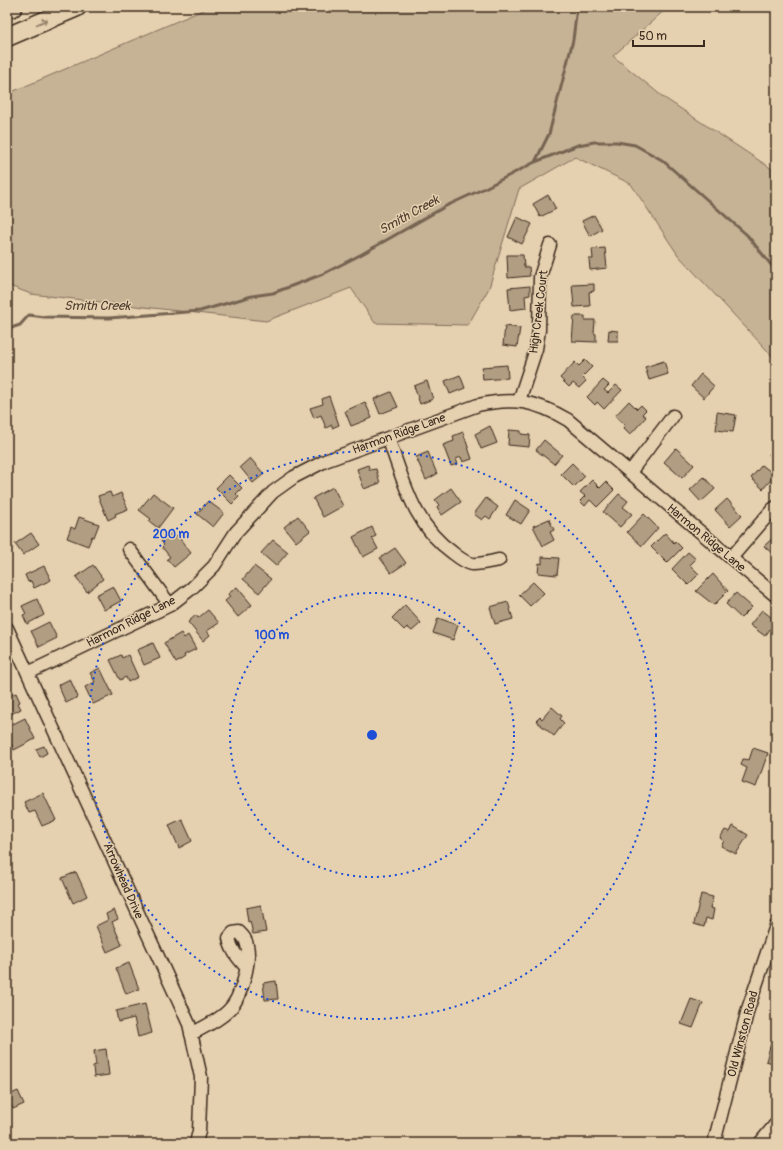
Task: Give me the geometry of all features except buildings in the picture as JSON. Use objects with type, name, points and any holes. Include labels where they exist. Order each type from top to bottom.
[{"type":"highway","points":[[7,9],[12,7]]},
{"type":"highway","points":[[7,37],[77,7]]},
{"type":"main road","points":[[762,1143],[776,1126]]},
{"type":"street","name":"High Creek Court","points":[[519,401],[536,349],[539,330],[540,277],[550,245]]},
{"type":"street","name":"Harmon Ridge Lane","points":[[28,673],[170,605],[192,588],[214,566],[236,532],[273,492],[294,477],[325,461],[478,405],[494,402],[519,401],[541,406],[568,420],[776,596]]},
{"type":"street","points":[[630,472],[673,416]]},
{"type":"street","points":[[388,438],[414,507],[423,524],[434,538],[456,556],[472,564],[499,560]]},
{"type":"street","points":[[731,558],[776,507]]},
{"type":"street","points":[[129,549],[170,605]]},
{"type":"street","name":"Arrowhead Drive","points":[[7,628],[189,1024],[201,1076],[199,1131],[196,1143]]},
{"type":"street","name":"Old Winston Road","points":[[714,1143],[748,1009],[776,926]]},
{"type":"street","points":[[191,1034],[218,1020],[229,1011],[237,999],[244,982],[246,966]]},
{"type":"shaded area","points":[[210,7],[668,7],[613,56],[663,97],[772,169],[773,225],[776,228],[776,360],[678,255],[631,184],[575,157],[519,189],[489,288],[468,325],[375,323],[351,288],[266,321],[31,294],[7,285],[7,94]]},
{"type":"waterway","points":[[535,162],[549,134],[573,40],[577,7]]},
{"type":"waterway","name":"Smith Creek","points":[[7,328],[20,325],[29,315],[44,317],[109,318],[200,311],[252,296],[273,293],[323,274],[362,254],[446,206],[535,162],[578,145],[594,142],[617,142],[635,145],[662,160],[747,235],[776,271]]}]
